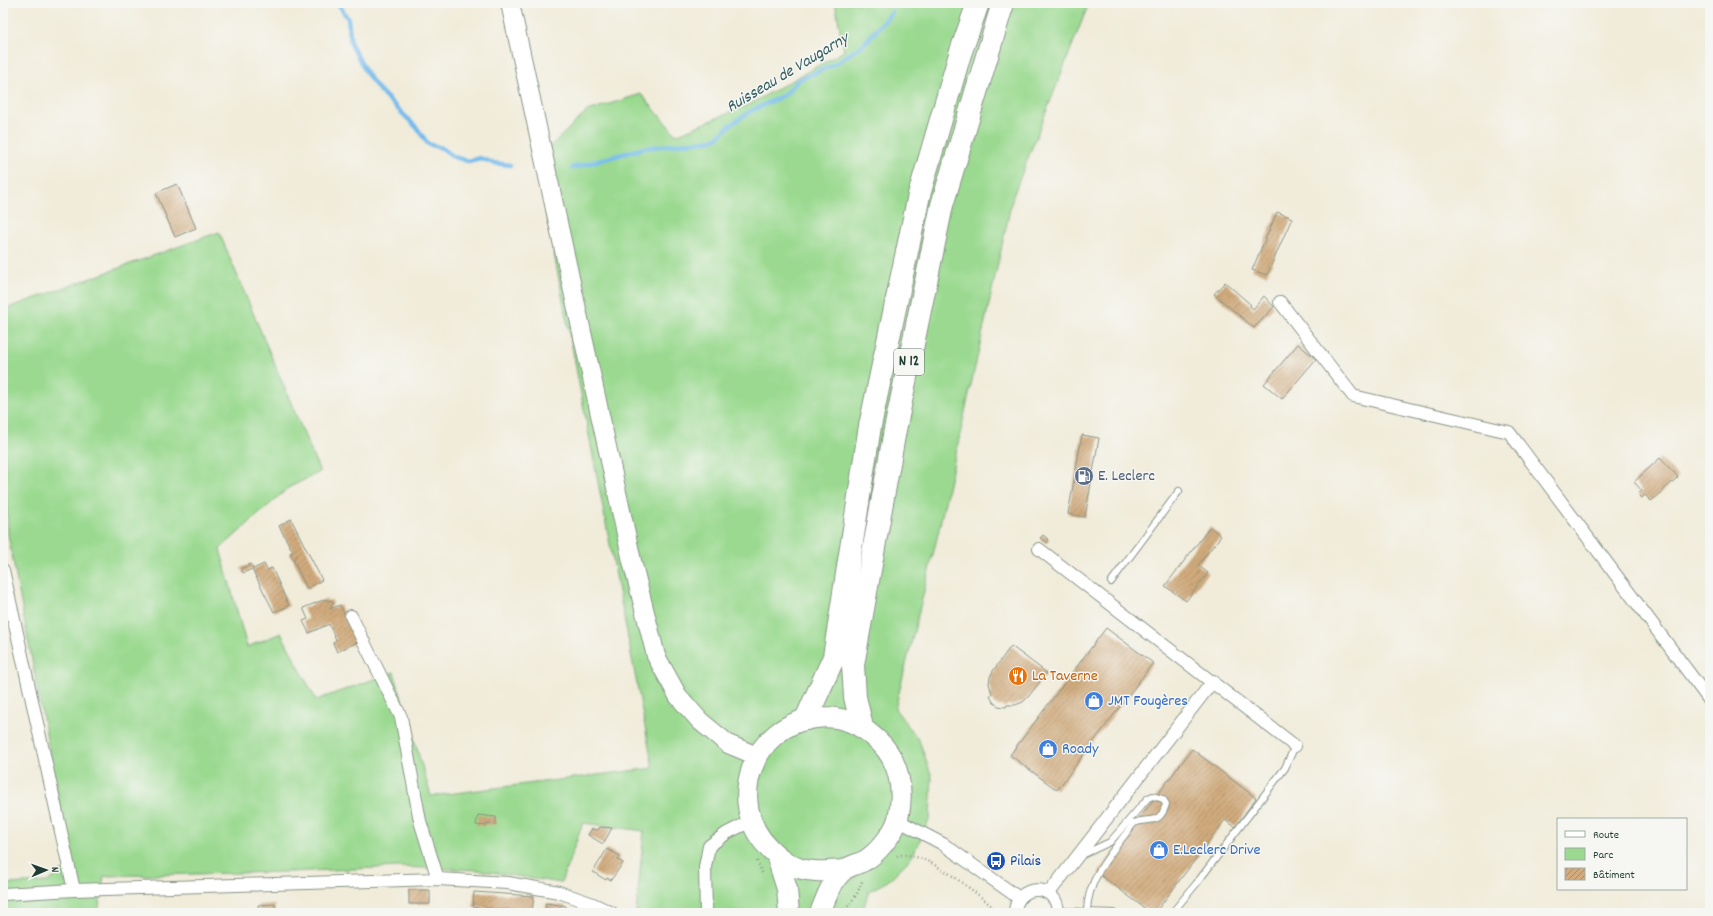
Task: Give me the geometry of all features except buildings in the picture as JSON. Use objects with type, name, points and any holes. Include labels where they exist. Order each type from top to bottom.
[{"type":"highway","name":"N 12","points":[[806,719],[834,657],[870,426],[919,195],[960,54],[978,3]]},
{"type":"highway","name":"N 12","points":[[862,727],[855,697],[853,666],[895,430],[942,205],[1003,3]]},
{"type":"main road","points":[[510,3],[632,561],[656,656],[678,696],[700,720],[728,744],[757,756]]},
{"type":"main road","points":[[826,717],[844,720],[862,727],[883,744],[897,767],[902,794],[897,820],[885,843],[866,860],[843,870],[820,872],[798,868],[778,857],[762,841],[751,821],[746,799],[748,777],[757,756],[770,739],[786,726],[806,719],[826,717]]},
{"type":"main road","points":[[778,857],[787,889],[789,913]]},
{"type":"main road","points":[[820,913],[832,884],[843,870]]},
{"type":"street","points":[[1280,302],[1353,396],[1509,432],[1710,701]]},
{"type":"street","points":[[1039,549],[1296,746]]},
{"type":"street","points":[[3,570],[74,890]]},
{"type":"street","points":[[352,616],[401,717],[420,821],[438,879]]},
{"type":"street","points":[[1049,894],[1213,681]]},
{"type":"street","points":[[897,820],[943,844],[1019,898]]},
{"type":"street","points":[[706,913],[705,867],[709,846],[726,833],[751,821]]},
{"type":"street","points":[[3,894],[74,890],[438,879],[508,883],[559,892],[593,904],[612,913]]},
{"type":"street","points":[[1015,913],[1016,904],[1019,898],[1030,891],[1036,890],[1049,894],[1054,898],[1058,912]]},
{"type":"lane","points":[[1111,582],[1179,491]]},
{"type":"lane","points":[[1172,913],[1285,768],[1296,746]]},
{"type":"lane","points":[[1077,858],[1110,842],[1148,798],[1153,796],[1163,799],[1166,804],[1164,812],[1156,819],[1134,823],[1102,865],[1094,878],[1087,903],[1087,911]]},
{"type":"lane","points":[[1058,912],[1087,911],[1113,913]]},
{"type":"path","points":[[894,857],[901,855],[922,858],[940,868],[1000,913]]},
{"type":"path","points":[[756,860],[765,879]]},
{"type":"path","points":[[843,913],[857,894],[865,876]]},
{"type":"green space","points":[[835,3],[1089,3],[1013,196],[937,538],[895,709],[919,740],[932,777],[930,818],[912,857],[888,881],[869,891],[862,913],[639,913],[636,912],[644,831],[583,823],[561,883],[477,870],[399,867],[287,872],[104,876],[98,913],[3,913],[3,884],[48,882],[71,864],[8,535],[3,408],[5,309],[219,232],[320,472],[288,488],[220,549],[247,647],[281,633],[316,700],[394,672],[431,796],[653,768],[536,160],[587,111],[641,94],[676,135],[750,104],[844,51]]},
{"type":"waterway","name":"Ruisseau de Vaugarny","points":[[338,3],[348,19],[351,44],[367,74],[379,90],[417,128],[428,144],[442,148],[454,157],[468,161],[480,158],[493,163],[510,165]]},
{"type":"waterway","name":"Ruisseau de Vaugarny","points":[[572,168],[644,148],[712,140],[718,137],[730,125],[751,111],[786,94],[798,80],[833,65],[864,44],[892,12]]},
{"type":"place","name":"E. Leclerc","points":[[1084,476]]},
{"type":"place","name":"La Taverne","points":[[1018,676]]},
{"type":"place","name":"JMT Fougères","points":[[1094,701]]},
{"type":"place","name":"Roady","points":[[1048,749]]},
{"type":"place","name":"E.Leclerc Drive","points":[[1159,850]]},
{"type":"place","name":"Pilais","points":[[996,861]]}]
